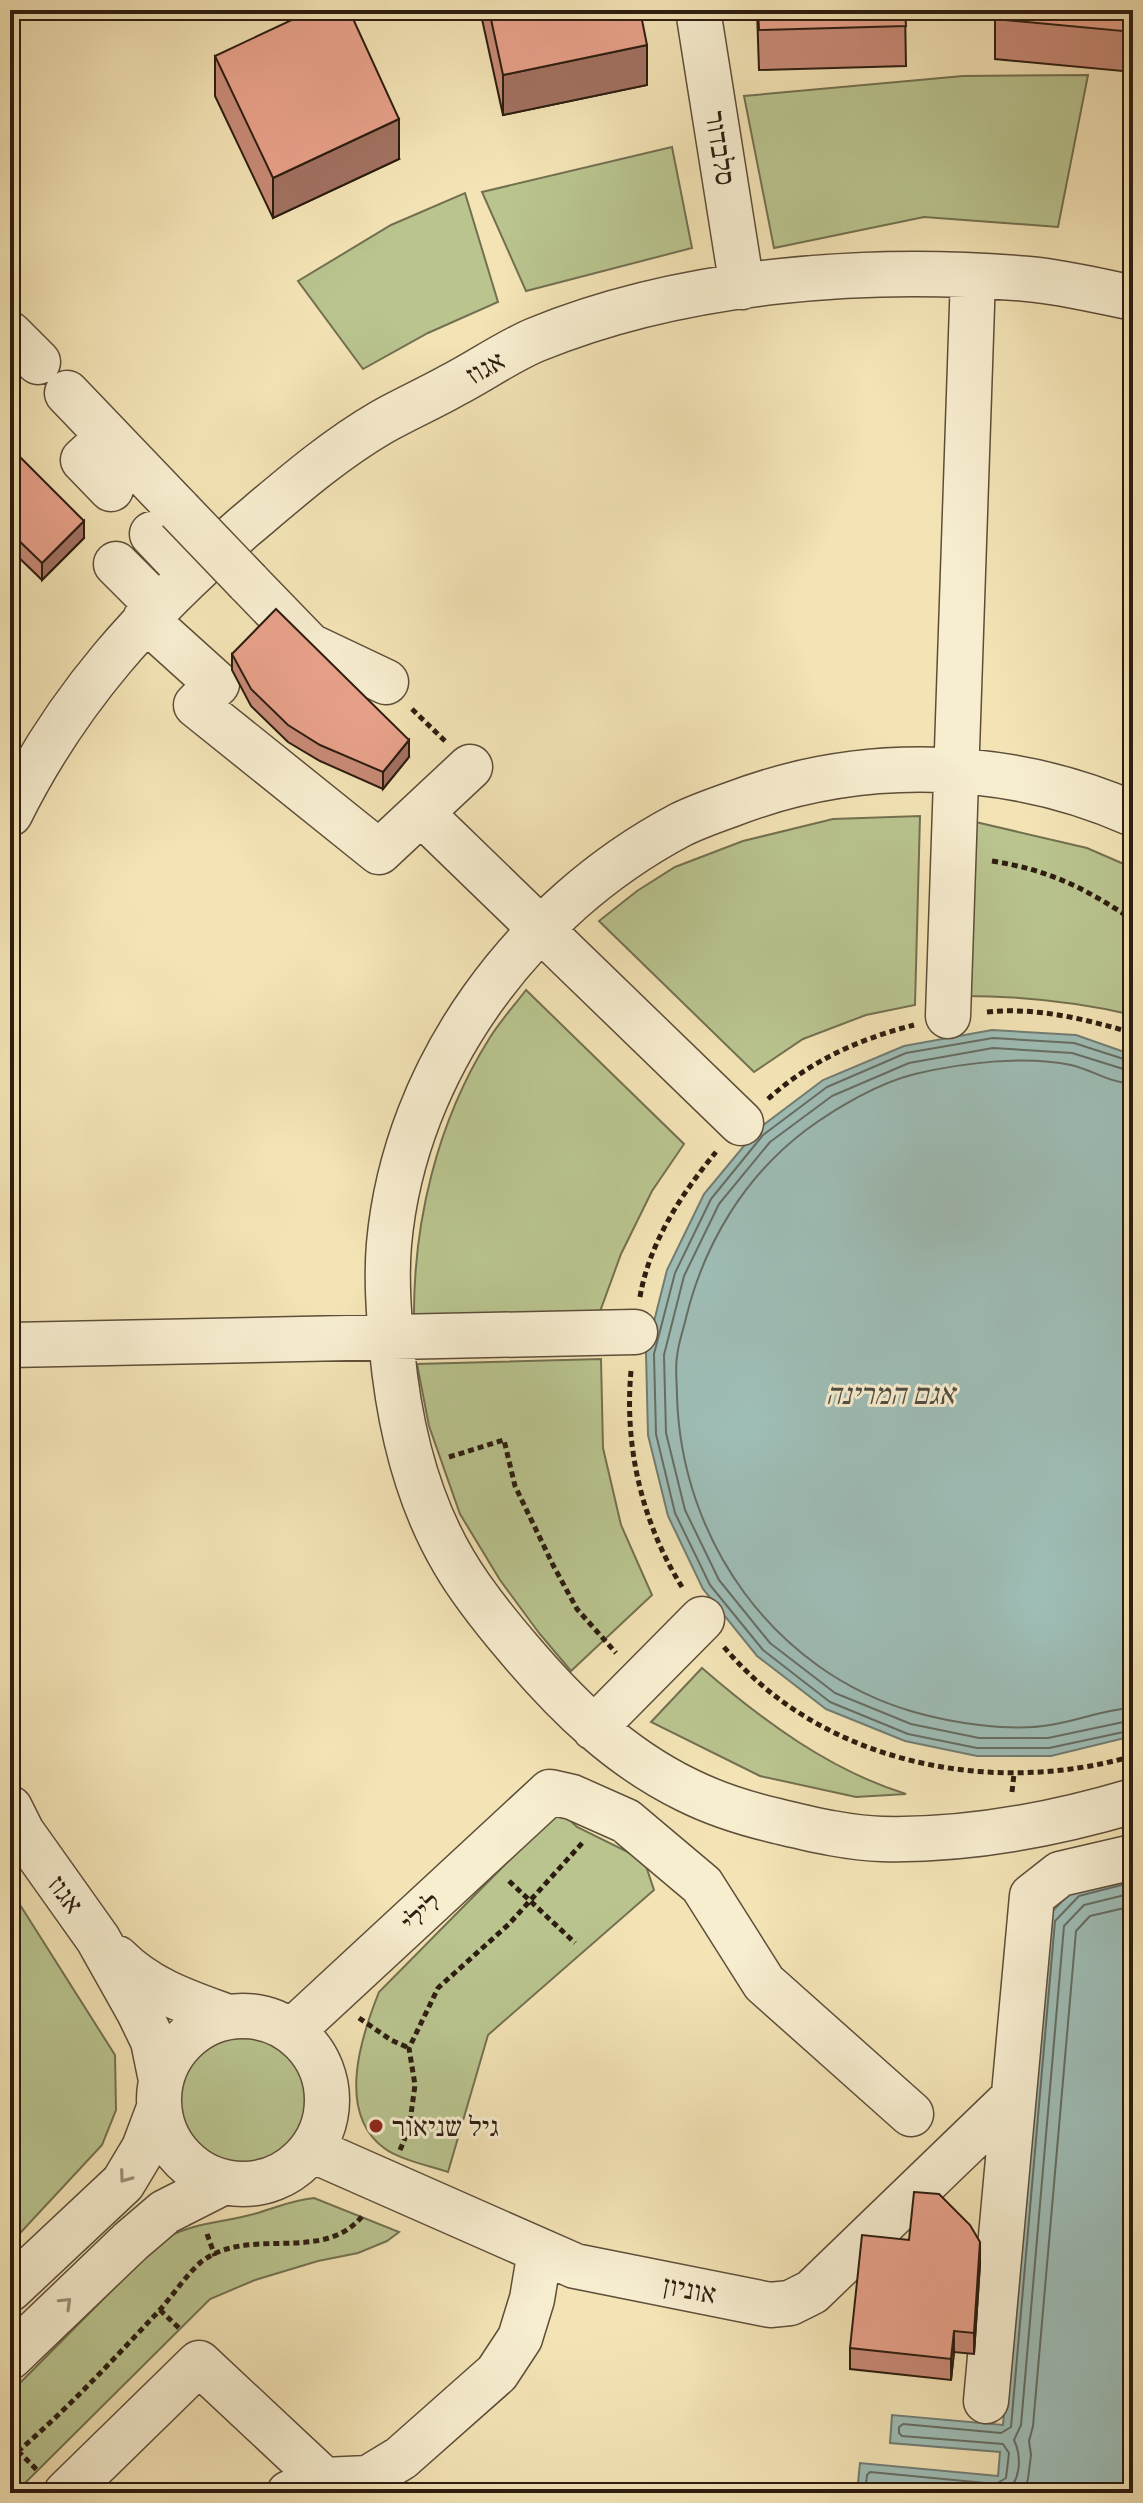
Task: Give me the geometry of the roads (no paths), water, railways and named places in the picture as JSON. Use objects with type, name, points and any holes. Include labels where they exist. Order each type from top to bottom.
[{"type":"street","name":"סלבדור","points":[[698,10],[742,287]]},
{"type":"street","name":"אגוז","points":[[10,814],[70,711],[151,612],[190,574],[303,477],[381,423],[534,341],[618,312],[742,287],[867,275],[1030,279],[1133,298]]},
{"type":"street","points":[[948,1016],[973,276]]},
{"type":"street","points":[[38,363],[108,437],[166,522],[190,574]]},
{"type":"street","points":[[108,437],[83,460],[111,489]]},
{"type":"street","points":[[166,522],[248,582],[310,646],[386,682]]},
{"type":"street","points":[[116,564],[151,612],[217,684],[196,705],[379,852],[470,767]]},
{"type":"street","points":[[211,690],[298,760]]},
{"type":"street","points":[[1133,814],[1078,792],[1022,779],[956,770],[883,770],[815,779],[749,798],[682,824],[580,893],[514,958],[473,1011],[439,1069],[419,1119],[400,1178],[389,1246],[391,1337],[404,1435],[428,1509],[462,1574],[494,1619],[594,1728],[627,1756],[690,1792],[756,1816],[879,1839],[946,1837],[1009,1830],[1074,1819],[1133,1801]]},
{"type":"street","points":[[332,787],[408,825],[542,930],[741,1123]]},
{"type":"street","points":[[10,1345],[635,1332]]},
{"type":"street","points":[[594,1728],[702,1619]]},
{"type":"street","name":"לילי","points":[[292,2031],[550,1792],[572,1797],[626,1821],[702,1885],[764,1983],[911,2114]]},
{"type":"street","name":"אגוז","points":[[10,1808],[22,1832],[98,1939],[153,2041],[160,2094]]},
{"type":"street","points":[[986,2401],[1032,1896],[1060,1874],[1133,1857]]},
{"type":"street","name":"אגוז","points":[[98,1939],[134,1975],[170,1996],[228,2017]]},
{"type":"street","points":[[10,2289],[123,2183],[144,2148],[170,2058],[185,2039],[205,2025],[228,2017],[250,2016],[272,2021],[292,2031],[308,2046],[323,2070],[328,2098],[324,2125],[312,2150],[294,2168],[273,2179],[248,2184],[224,2182],[200,2172],[180,2156],[166,2133],[160,2094]]},
{"type":"street","name":"אוניון","points":[[312,2150],[575,2266],[770,2305],[790,2303],[812,2292],[1013,2098]]},
{"type":"street","points":[[10,2357],[165,2212],[224,2182]]},
{"type":"street","points":[[50,2480],[199,2363],[306,2486],[368,2478],[401,2458],[497,2373],[520,2338],[532,2299],[540,2251]]},
{"type":"water","name":"אגם המרינה","points":[[992,1030],[1076,1035],[1133,1055],[1133,1736],[1051,1756],[977,1756],[905,1741],[826,1709],[757,1656],[703,1589],[668,1516],[648,1435],[646,1353],[667,1270],[704,1194],[758,1129],[823,1080],[904,1046]]},
{"type":"water","points":[[1133,1874],[1133,2493],[857,2493],[860,2463],[998,2476],[1000,2452],[890,2443],[892,2415],[1003,2425],[1047,1917],[1075,1888]]},
{"type":"place","name":"גיל שניאור","points":[[376,2126]]}]
